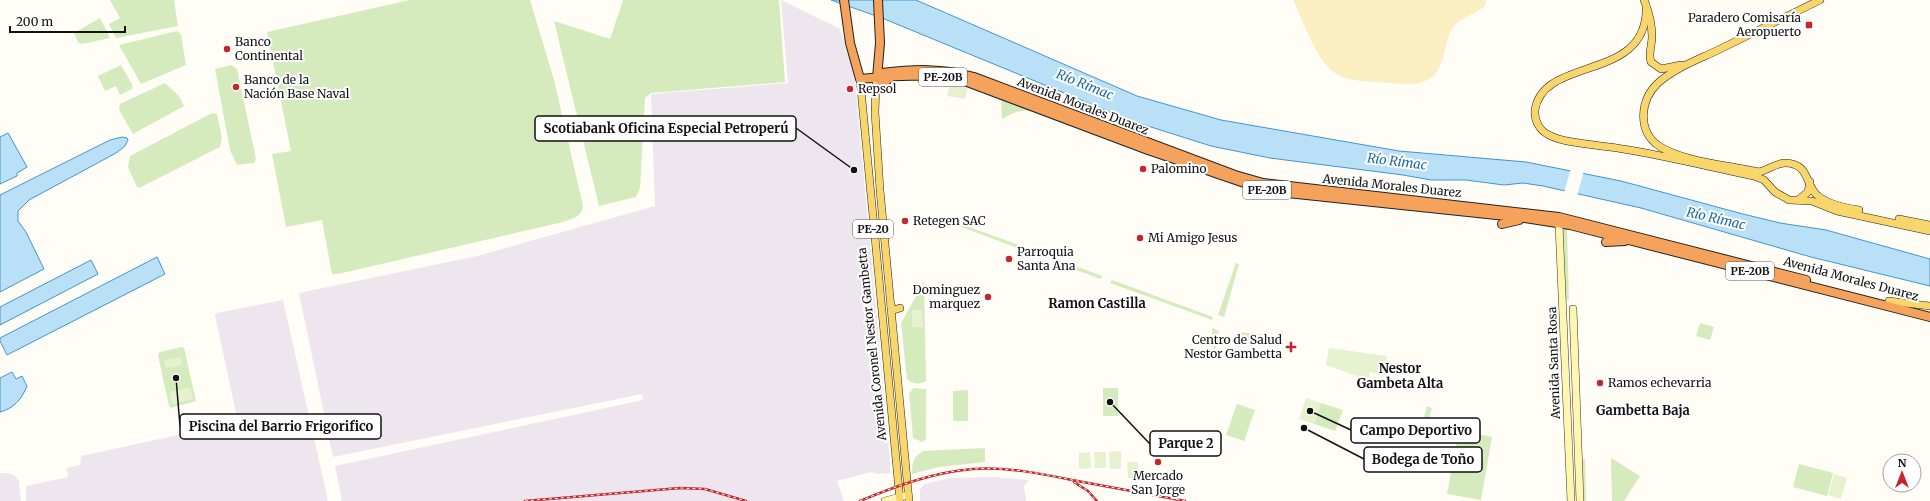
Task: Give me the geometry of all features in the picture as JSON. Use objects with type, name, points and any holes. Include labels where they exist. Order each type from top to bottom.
[{"type":"highway","name":"Avenida Coronel Nestor Gambetta","points":[[844,0],[850,43],[859,77]]},
{"type":"highway","name":"Avenida Coronel Nestor Gambetta","points":[[877,76],[880,21],[878,0]]},
{"type":"highway","points":[[876,88],[893,74],[879,61]]},
{"type":"highway","name":"Avenida Morales Duarez","points":[[859,77],[933,70],[956,72],[974,77],[1235,175],[1263,183],[1569,218],[1930,312]]},
{"type":"highway","name":"Avenida Morales Duarez","points":[[893,74],[942,77],[973,84],[1148,150],[1259,188],[1278,192],[1525,218],[1581,227],[1930,317]]},
{"type":"highway","points":[[1502,224],[1525,218]]},
{"type":"highway","points":[[1606,242],[1634,241]]},
{"type":"main road","points":[[1820,0],[1672,72],[1648,96],[1643,111],[1643,121],[1652,140],[1659,147],[1678,155],[1759,172],[1783,163],[1794,165],[1806,174],[1816,194],[1831,203],[1930,225]]},
{"type":"main road","points":[[1645,3],[1651,26],[1652,42],[1650,57],[1653,64],[1664,69],[1690,63]]},
{"type":"main road","points":[[1645,3],[1646,18],[1640,36],[1629,50],[1556,82],[1542,92],[1535,112],[1536,122],[1548,135],[1558,139],[1635,151],[1754,176],[1764,180],[1783,198],[1790,200],[1812,201],[1837,211],[1930,231]]},
{"type":"main road","name":"Avenida Coronel Nestor Gambetta","points":[[877,76],[875,112],[908,498]]},
{"type":"main road","name":"Avenida Coronel Nestor Gambetta","points":[[859,77],[900,499]]},
{"type":"main road","points":[[863,121],[875,112]]},
{"type":"main road","points":[[1770,186],[1768,177],[1771,168]]},
{"type":"main road","points":[[1798,200],[1808,192],[1810,181]]},
{"type":"main road","name":"Avenida Santa Rosa","points":[[1559,225],[1571,501]]},
{"type":"main road","points":[[1889,301],[1930,306]]},
{"type":"main road","points":[[891,306],[894,310],[900,308]]},
{"type":"main road","name":"Avenida Santa Rosa","points":[[1573,308],[1577,402],[1583,455],[1580,501]]},
{"type":"main road","points":[[1567,402],[1577,402]]},
{"type":"main road","name":"PE-20","points":[[885,501],[908,498]]},
{"type":"shaded area","points":[[781,0],[840,29],[854,70],[891,473],[877,474],[871,472],[837,481],[844,501],[342,501],[335,466],[643,400],[642,394],[333,457],[299,293],[477,256],[655,206],[651,94],[788,83]]},
{"type":"shaded area","points":[[283,300],[328,501],[26,501],[26,486],[68,477],[67,468],[80,465],[81,456],[238,422],[215,315],[217,313]]},
{"type":"shaded area","points":[[0,473],[10,473],[19,481],[21,501],[0,501]]},
{"type":"shaded area","points":[[994,477],[1029,480],[1024,486],[1026,501],[920,501],[920,490],[924,484],[950,478]]},
{"type":"green space","points":[[110,0],[174,0],[178,26],[116,38],[109,24],[120,18]]},
{"type":"green space","points":[[410,0],[530,0],[554,80],[583,206],[582,210],[576,217],[563,222],[338,274],[332,274],[322,220],[286,227],[272,154],[291,151],[267,32]]},
{"type":"green space","points":[[623,0],[779,0],[785,82],[651,93],[645,98],[640,188],[636,197],[599,206],[554,21],[610,39]]},
{"type":"green space","points":[[100,18],[110,38],[82,44],[78,42],[74,33]]},
{"type":"green space","points":[[177,31],[181,35],[186,65],[141,84],[119,45]]},
{"type":"green space","points":[[121,65],[133,86],[132,89],[120,95],[116,86],[105,91],[98,76]]},
{"type":"green space","points":[[231,65],[237,69],[256,159],[254,163],[237,165],[230,150],[215,69]]},
{"type":"green space","points":[[165,83],[179,96],[184,106],[133,134],[119,110],[120,104]]},
{"type":"green space","points":[[950,83],[968,87],[965,99],[947,96]]},
{"type":"green space","points":[[1001,98],[1039,110],[1037,113],[1023,111],[1011,114],[1002,119]]},
{"type":"green space","points":[[212,113],[217,114],[222,139],[220,147],[139,188],[137,187],[128,167],[130,156]]},
{"type":"green space","points":[[961,224],[1046,255],[1044,258],[959,226]]},
{"type":"green space","points":[[1567,228],[1569,300],[1564,299],[1562,229]]},
{"type":"green space","points":[[1054,258],[1102,276],[1100,279],[1053,261]]},
{"type":"green space","points":[[1236,263],[1239,264],[1224,317],[1218,315]]},
{"type":"green space","points":[[1112,280],[1213,317],[1212,320],[1110,283]]},
{"type":"green space","points":[[924,282],[926,381],[916,383],[907,379],[901,323]]},
{"type":"green space","points":[[912,310],[922,310],[923,327],[912,327]]},
{"type":"green space","points":[[1700,323],[1714,327],[1710,340],[1696,336]]},
{"type":"green space","points":[[1212,328],[1219,331],[1215,350],[1213,349]]},
{"type":"green space","points":[[1239,332],[1266,335],[1263,345],[1237,338]]},
{"type":"green space","points":[[182,347],[184,348],[196,401],[171,408],[169,406],[158,355],[160,352]]},
{"type":"green space","points":[[1329,348],[1387,356],[1384,375],[1370,372],[1368,380],[1326,365]]},
{"type":"green space","points":[[181,357],[182,365],[166,368],[164,360]]},
{"type":"green space","points":[[190,387],[193,399],[172,404],[170,392]]},
{"type":"green space","points":[[914,388],[926,389],[926,439],[922,442],[913,438],[909,393]]},
{"type":"green space","points":[[1103,388],[1118,388],[1118,416],[1103,416]]},
{"type":"green space","points":[[968,390],[968,421],[953,421],[953,391]]},
{"type":"green space","points":[[1306,398],[1321,403],[1314,424],[1299,419]]},
{"type":"green space","points":[[1321,403],[1343,410],[1335,431],[1314,424]]},
{"type":"green space","points":[[1237,404],[1255,410],[1244,441],[1226,435]]},
{"type":"green space","points":[[1427,406],[1432,408],[1426,430],[1421,428]]},
{"type":"green space","points":[[1459,430],[1492,437],[1481,500],[1447,494]]},
{"type":"green space","points":[[985,448],[985,462],[939,467],[912,474],[914,460],[917,455],[923,451]]},
{"type":"green space","points":[[1121,451],[1121,469],[1110,469],[1109,452]]},
{"type":"green space","points":[[1090,452],[1091,468],[1079,469],[1079,453]]},
{"type":"green space","points":[[1094,452],[1106,452],[1106,468],[1095,468]]},
{"type":"green space","points":[[1473,452],[1484,454],[1480,474],[1469,472]]},
{"type":"green space","points":[[1611,458],[1640,476],[1624,501],[1612,501]]},
{"type":"green space","points":[[1582,459],[1585,459],[1586,501],[1584,501]]},
{"type":"green space","points":[[1127,462],[1138,462],[1139,478],[1128,478]]},
{"type":"green space","points":[[1799,464],[1833,473],[1827,496],[1793,487]]},
{"type":"green space","points":[[1834,474],[1847,478],[1841,499],[1828,495]]},
{"type":"sand","points":[[1293,0],[1486,0],[1486,2],[1481,9],[1460,21],[1452,29],[1440,66],[1433,76],[1423,82],[1406,84],[1354,80],[1335,73],[1328,67],[1316,50]]},
{"type":"water","name":"Río Rímac","points":[[831,0],[916,0],[1137,96],[1221,120],[1399,151],[1526,162],[1621,181],[1780,223],[1826,230],[1930,259],[1930,286],[1811,257],[1641,208],[1543,186],[1523,183],[1504,185],[1466,180],[1431,180],[1270,158],[1211,146],[1132,121],[882,18]]},
{"type":"water","points":[[8,133],[27,167],[17,173],[17,176],[0,184],[0,137]]},
{"type":"water","points":[[122,137],[127,138],[128,140],[125,146],[116,153],[29,200],[18,211],[18,221],[26,232],[44,269],[0,292],[0,195],[110,140]]},
{"type":"water","points":[[157,257],[165,274],[7,355],[0,338]]},
{"type":"water","points":[[91,260],[98,274],[0,325],[0,307]]},
{"type":"water","points":[[12,372],[16,379],[22,376],[27,386],[13,406],[0,412],[0,378]]},
{"type":"pier","points":[[1571,168],[1584,171],[1577,196],[1564,193]]},
{"type":"railway","points":[[860,501],[887,490],[930,476],[973,469],[1011,470],[1035,473],[1185,501]]},
{"type":"railway","points":[[1074,482],[1088,491],[1097,501]]},
{"type":"railway","points":[[525,501],[680,488],[705,489],[746,501]]},
{"type":"place","name":"Paradero Comisaría Aeropuerto","points":[[1809,25]]},
{"type":"place","name":"Banco Continental","points":[[227,49]]},
{"type":"place","name":"Banco de la Nación Base Naval","points":[[236,87]]},
{"type":"place","name":"Repsol","points":[[850,89]]},
{"type":"place","name":"Palomino","points":[[1143,169]]},
{"type":"place","name":"Scotiabank Oficina Especial Petroperú","points":[[854,170]]},
{"type":"place","name":"Retegen SAC","points":[[905,221]]},
{"type":"place","name":"Mi Amigo Jesus","points":[[1140,238]]},
{"type":"place","name":"Parroquia Santa Ana","points":[[1009,259]]},
{"type":"place","name":"Dominguez marquez","points":[[988,297]]},
{"type":"place","name":"Centro de Salud Nestor Gambetta","points":[[1291,347]]},
{"type":"place","name":"Piscina del Barrio Frigorifico","points":[[176,378]]},
{"type":"place","name":"Ramos echevarria","points":[[1600,383]]},
{"type":"place","name":"Parque 2","points":[[1110,402]]},
{"type":"place","name":"Campo Deportivo","points":[[1310,411]]},
{"type":"place","name":"Bodega de Toño","points":[[1304,428]]},
{"type":"place","name":"Mercado San Jorge","points":[[1158,462]]},
{"type":"district","name":"Ramon Castilla","points":[[1097,303]]},
{"type":"district","name":"Nestor Gambeta Alta","points":[[1400,376]]},
{"type":"district","name":"Gambetta Baja","points":[[1643,410]]}]
